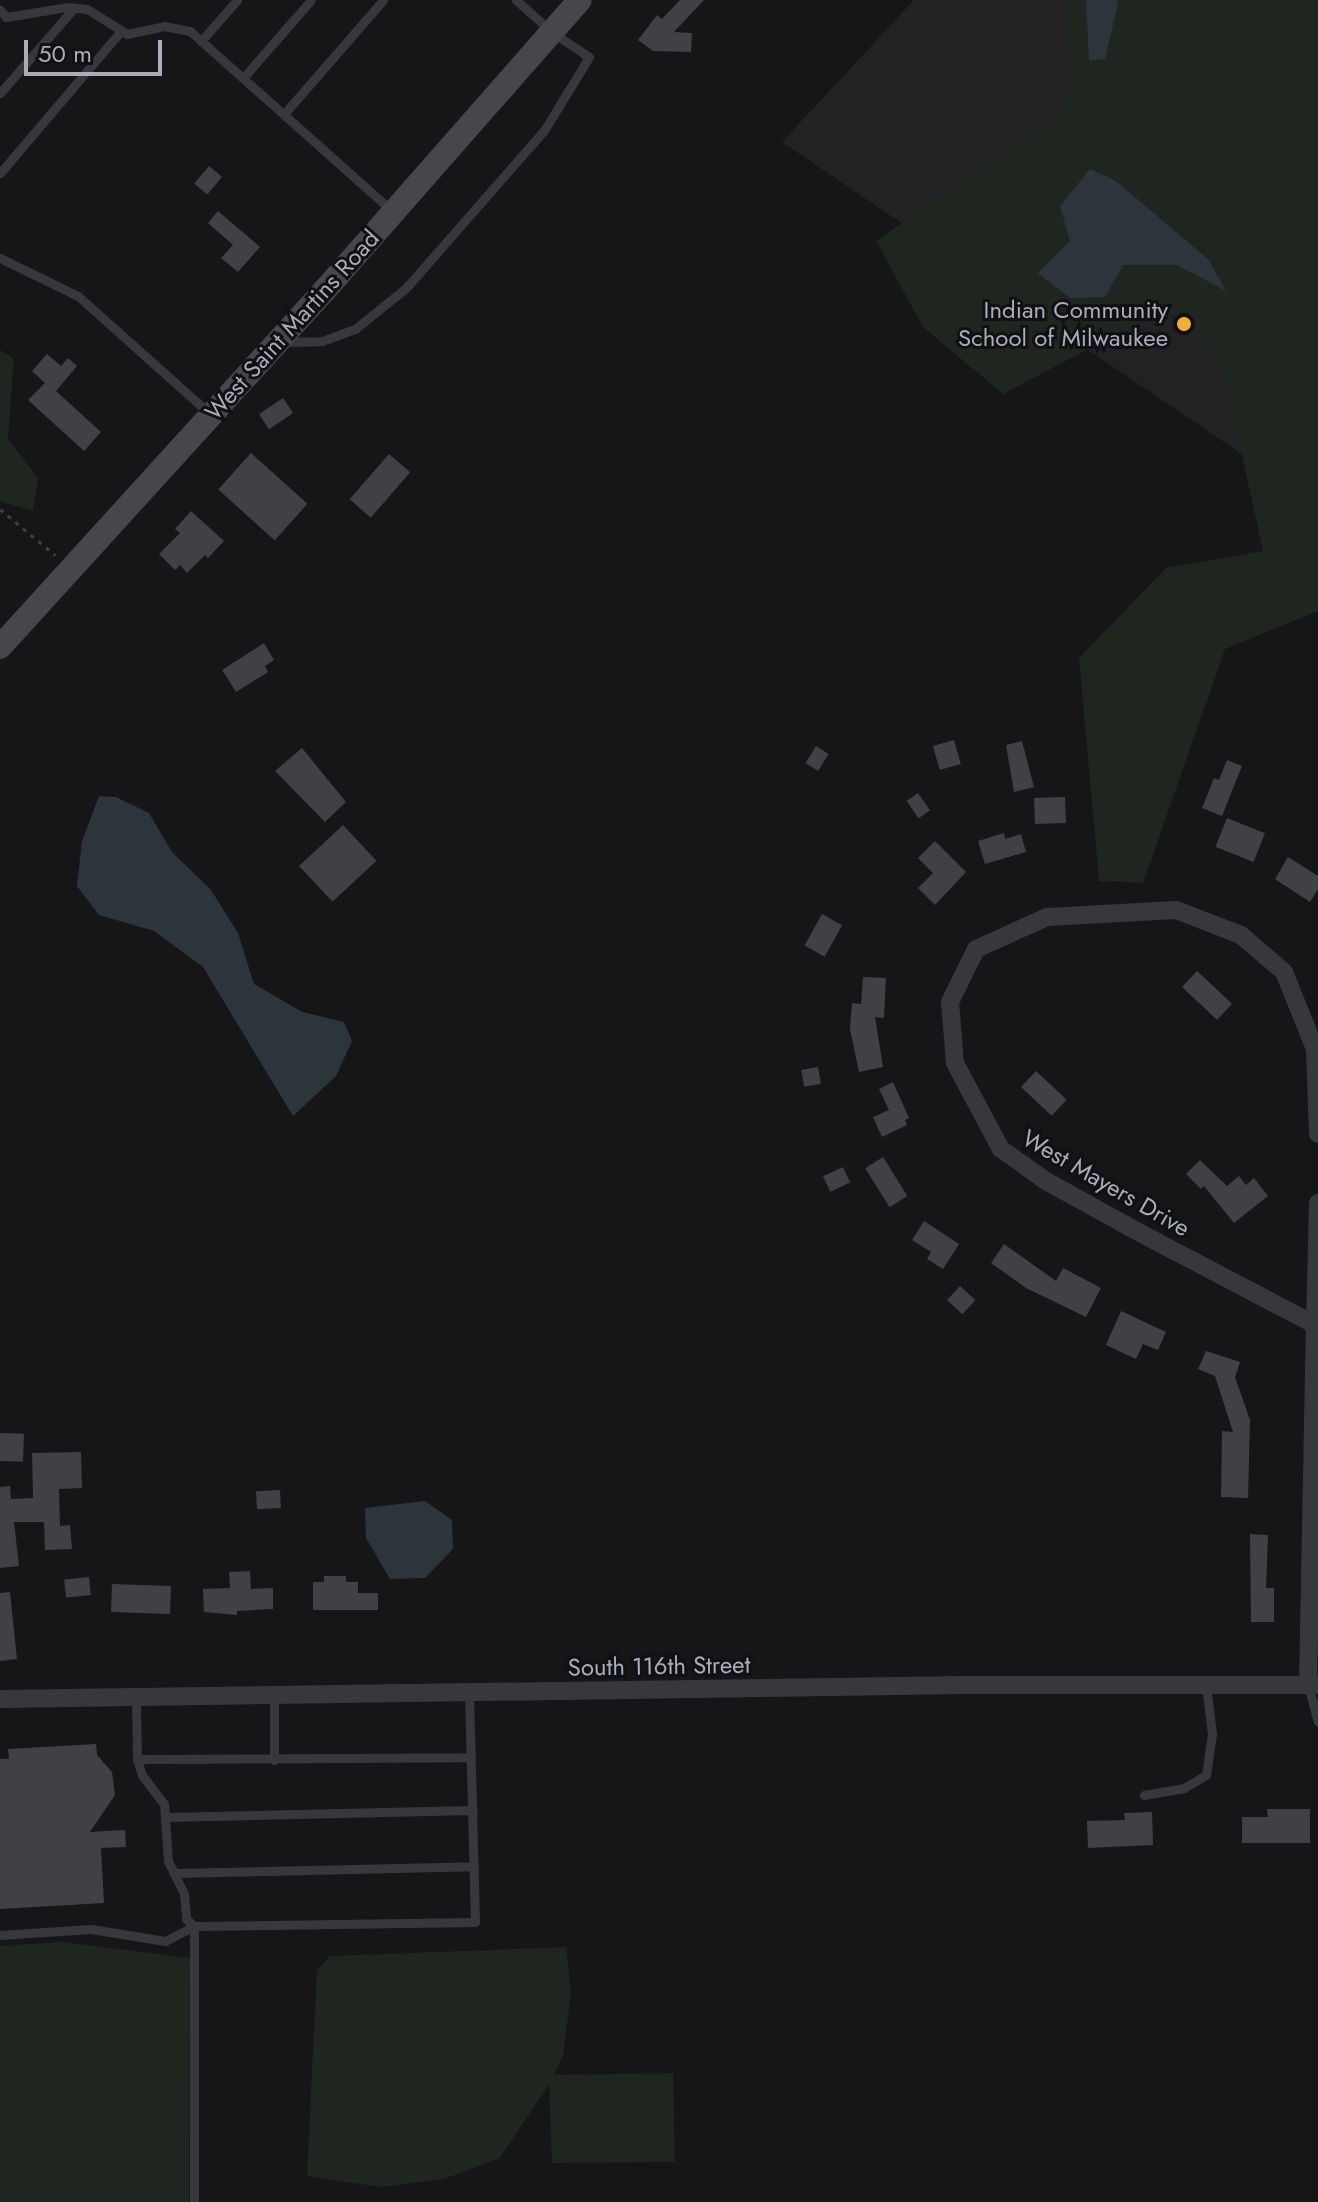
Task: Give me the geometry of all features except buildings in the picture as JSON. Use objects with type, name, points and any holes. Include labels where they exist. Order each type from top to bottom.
[{"type":"street","name":"West Saint Martins Road","points":[[0,647],[73,570],[580,0]]},
{"type":"street","name":"West Mayers Drive","points":[[1316,1337],[1046,1181],[1001,1149],[955,1063],[950,1002],[976,949],[1047,917],[1176,910],[1241,935],[1284,972],[1315,1049],[1318,1134]]},
{"type":"street","points":[[1313,1685],[1318,1203]]},
{"type":"street","name":"South 116th Street","points":[[0,1699],[1313,1685]]},
{"type":"lane","points":[[201,41],[237,0]]},
{"type":"lane","points":[[243,78],[311,0]]},
{"type":"lane","points":[[284,114],[383,0]]},
{"type":"lane","points":[[274,343],[322,341],[355,329],[416,277],[545,129],[589,57],[552,32],[516,0]]},
{"type":"lane","points":[[0,93],[74,8]]},
{"type":"lane","points":[[2,16],[87,9],[127,34],[164,26],[190,31],[393,212]]},
{"type":"lane","points":[[0,173],[121,31]]},
{"type":"lane","points":[[0,258],[78,296],[211,415]]},
{"type":"lane","points":[[1144,1795],[1184,1788],[1206,1775],[1212,1734],[1206,1685]]},
{"type":"lane","points":[[1313,1685],[1318,1722]]},
{"type":"lane","points":[[0,1935],[91,1929],[165,1941],[194,1926],[475,1922],[469,1692]]},
{"type":"lane","points":[[274,1695],[274,1760]]},
{"type":"lane","points":[[136,1697],[137,1759],[142,1775],[164,1804],[168,1861],[184,1894],[186,1919],[194,1926],[194,2202]]},
{"type":"lane","points":[[137,1759],[471,1757]]},
{"type":"lane","points":[[166,1817],[473,1810]]},
{"type":"lane","points":[[174,1873],[474,1866]]},
{"type":"path","points":[[0,509],[73,570]]},
{"type":"shaded area","name":"Indian Community School of Milwaukee","points":[[914,0],[1318,0],[1318,506],[782,142]]},
{"type":"shaded area","name":"Indian Community School of Milwaukee","points":[[1069,0],[1318,0],[1318,611],[1225,649],[1143,883],[1099,881],[1079,658],[1166,568],[1263,551],[1220,355],[1164,309],[1003,394],[923,327],[876,241],[1065,111]]},
{"type":"shaded area","points":[[1086,0],[1116,0],[1118,4],[1105,59],[1089,61]]},
{"type":"shaded area","points":[[1090,169],[1116,181],[1209,260],[1226,291],[1177,265],[1123,265],[1105,297],[1070,298],[1038,273],[1070,241],[1060,206]]},
{"type":"shaded area","points":[[0,350],[14,359],[8,439],[38,478],[33,511],[0,501]]},
{"type":"shaded area","points":[[99,796],[116,797],[149,813],[172,852],[211,890],[238,933],[254,984],[302,1012],[344,1022],[352,1041],[336,1076],[293,1116],[203,967],[154,931],[99,915],[77,886],[82,841]]},
{"type":"shaded area","points":[[425,1501],[452,1520],[453,1549],[425,1578],[390,1579],[366,1538],[365,1508]]},
{"type":"shaded area","points":[[63,1942],[190,1958],[189,2202],[0,2202],[0,1946]]},
{"type":"shaded area","points":[[566,1947],[571,1993],[563,2055],[554,2075],[673,2073],[675,2162],[552,2163],[549,2084],[500,2158],[444,2179],[381,2187],[307,2176],[317,1970],[330,1956]]},
{"type":"place","name":"Indian Community School of Milwaukee","points":[[1184,324]]}]
